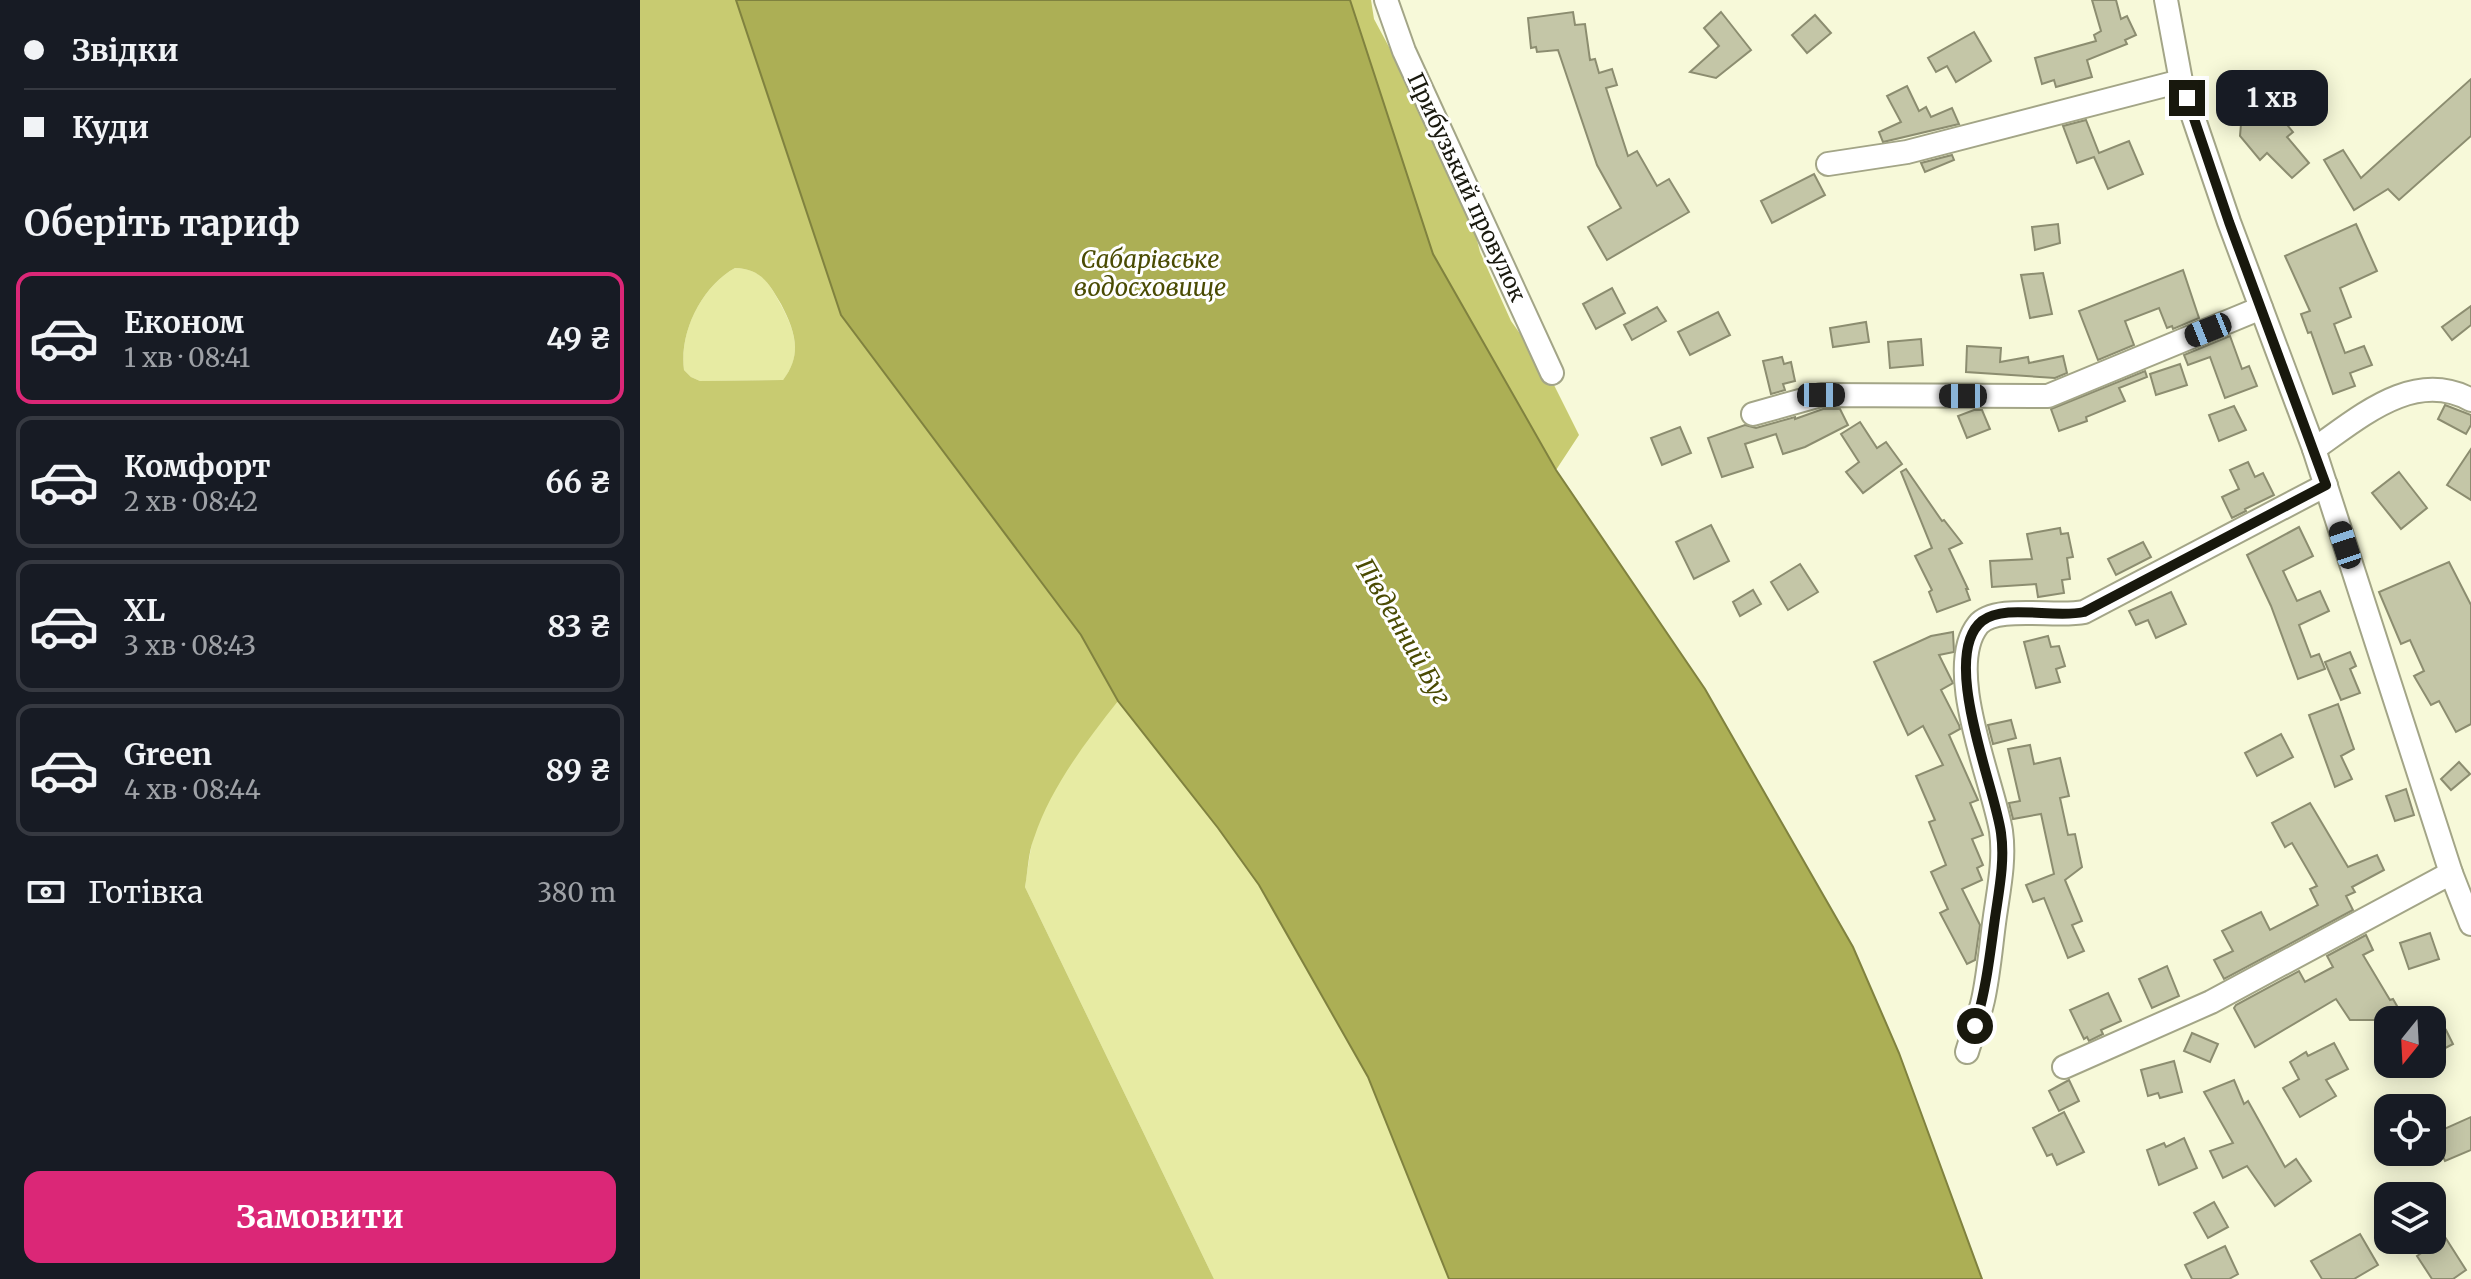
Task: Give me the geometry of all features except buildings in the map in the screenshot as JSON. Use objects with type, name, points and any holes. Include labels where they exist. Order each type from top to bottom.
[{"type":"street","name":"Прибузький провулок","points":[[1386,0],[1404,51],[1552,373]]},
{"type":"street","points":[[2166,0],[2181,81],[2215,183],[2314,449],[2451,873],[2471,924]]},
{"type":"street","points":[[1828,164],[1907,152],[2181,81]]},
{"type":"street","points":[[1753,414],[1821,395],[2048,396],[2261,308]]},
{"type":"street","points":[[2314,449],[2382,403],[2411,392],[2440,390],[2471,400]]},
{"type":"street","points":[[1967,1052],[1983,1000],[2002,865],[2001,831],[1974,729],[1967,684],[1966,659],[1979,624],[1991,616],[2005,613],[2068,616],[2084,612],[2326,485]]},
{"type":"street","points":[[2064,1067],[2211,1002],[2451,873]]},
{"type":"green space","points":[[640,0],[736,0],[841,315],[1081,635],[1118,701],[1081,749],[1041,819],[1029,856],[1025,887],[1214,1279],[640,1279]],"holes":[[[735,268],[763,278],[781,304],[795,342],[793,361],[783,380],[700,381],[684,370],[683,355],[689,326],[712,286]]]},
{"type":"green space","points":[[718,0],[752,0],[1092,563],[1319,992],[1368,1077],[1449,1279],[1214,1279],[1025,887],[1032,843],[1043,811],[1060,780],[1100,723],[812,338]]},
{"type":"green space","points":[[1350,0],[1371,0],[1374,19],[1433,129],[1471,216],[1480,252],[1511,321],[1548,373],[1579,435],[1556,470],[1433,254]]},
{"type":"green space","points":[[735,268],[752,271],[764,279],[790,324],[795,352],[783,380],[700,381],[684,370],[685,341],[695,312],[712,286]]},
{"type":"water","name":"Сабарівське водосховище","points":[[736,0],[1350,0],[1433,254],[1556,470],[1705,689],[1853,947],[1899,1053],[1982,1279],[1449,1279],[1368,1077],[1259,885],[1118,701],[1081,635],[841,315]]},
{"type":"route","points":[[1975,1026],[1983,1000],[2002,865],[2001,831],[1974,729],[1967,684],[1966,659],[1979,624],[1991,616],[2005,613],[2068,616],[2084,612],[2326,485],[2187,98]]},
{"type":"water label","name":"Південний Буг","points":[[1403,632]]}]
